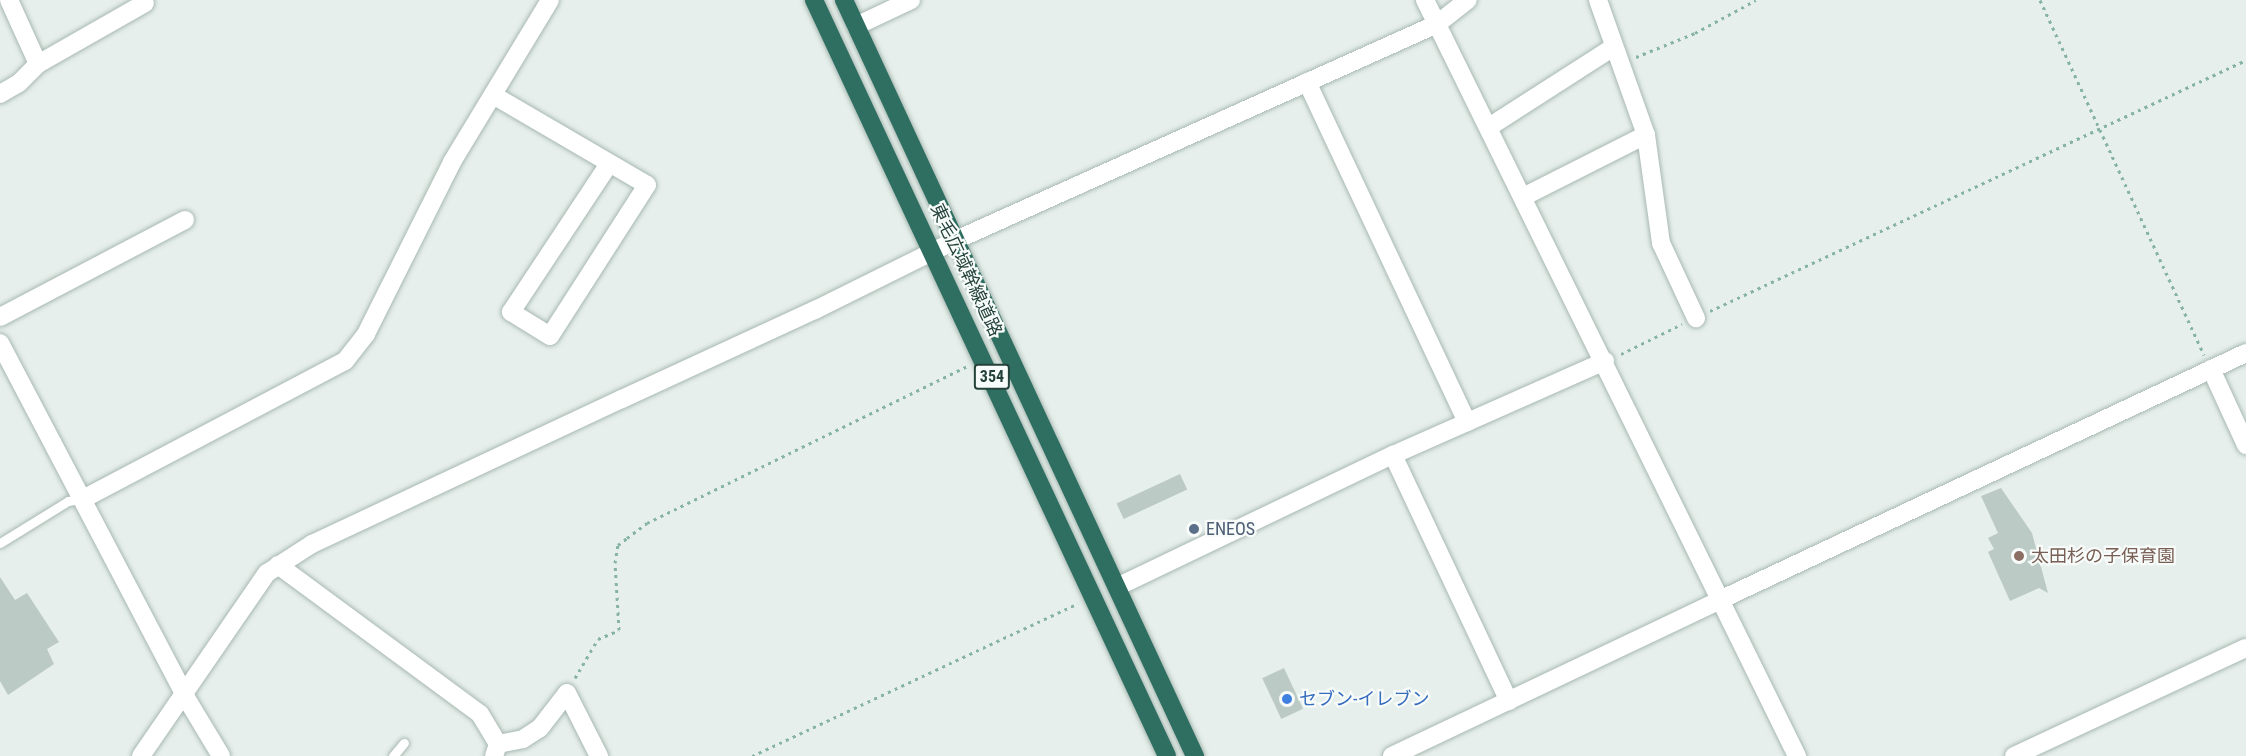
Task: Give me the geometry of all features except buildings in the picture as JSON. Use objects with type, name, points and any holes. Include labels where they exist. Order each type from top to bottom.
[{"type":"highway","name":"東毛広域幹線道路","points":[[814,0],[984,358],[1167,756]]},
{"type":"highway","name":"東毛広域幹線道路","points":[[844,0],[1119,586],[1195,756]]},
{"type":"street","points":[[9,0],[38,64]]},
{"type":"street","points":[[83,499],[345,361],[366,334],[416,228],[550,0]]},
{"type":"street","points":[[856,26],[911,0]]},
{"type":"street","points":[[1425,0],[1605,361],[1797,756]]},
{"type":"street","points":[[141,756],[185,696],[267,573],[278,565],[334,534],[956,240],[1437,24],[1468,0]]},
{"type":"street","points":[[1598,0],[1615,56],[1646,135],[1661,243],[1696,318]]},
{"type":"street","points":[[0,94],[19,83],[38,64],[144,2]]},
{"type":"street","points":[[1489,127],[1615,56]]},
{"type":"street","points":[[1307,82],[1467,423]]},
{"type":"street","points":[[493,95],[647,185],[550,336],[510,312],[609,164]]},
{"type":"street","points":[[1523,196],[1646,135]]},
{"type":"street","points":[[0,317],[184,220]]},
{"type":"street","points":[[0,343],[185,696],[221,756]]},
{"type":"street","points":[[1392,756],[2246,353]]},
{"type":"street","points":[[1119,586],[1393,455],[1605,361]]},
{"type":"street","points":[[2211,369],[2246,445]]},
{"type":"street","points":[[1393,455],[1509,701]]},
{"type":"street","points":[[278,565],[480,714],[496,750],[523,739],[540,728],[567,693],[598,756]]},
{"type":"street","points":[[2014,756],[2246,648]]},
{"type":"lane","points":[[0,543],[68,501],[83,499]]},
{"type":"lane","points":[[393,756],[404,743]]},
{"type":"path","points":[[1615,56],[1695,33],[1756,0]]},
{"type":"path","points":[[2040,0],[2211,369]]},
{"type":"path","points":[[1605,361],[2246,60]]},
{"type":"path","points":[[567,693],[598,639],[618,630],[615,563],[618,545],[647,523],[984,358]]},
{"type":"path","points":[[752,756],[1093,596]]},
{"type":"place","name":"ENEOS","points":[[1194,529]]},
{"type":"place","name":"太田杉の子保育園","points":[[2019,556]]},
{"type":"place","name":"セブン-イレブン","points":[[1287,699]]}]
